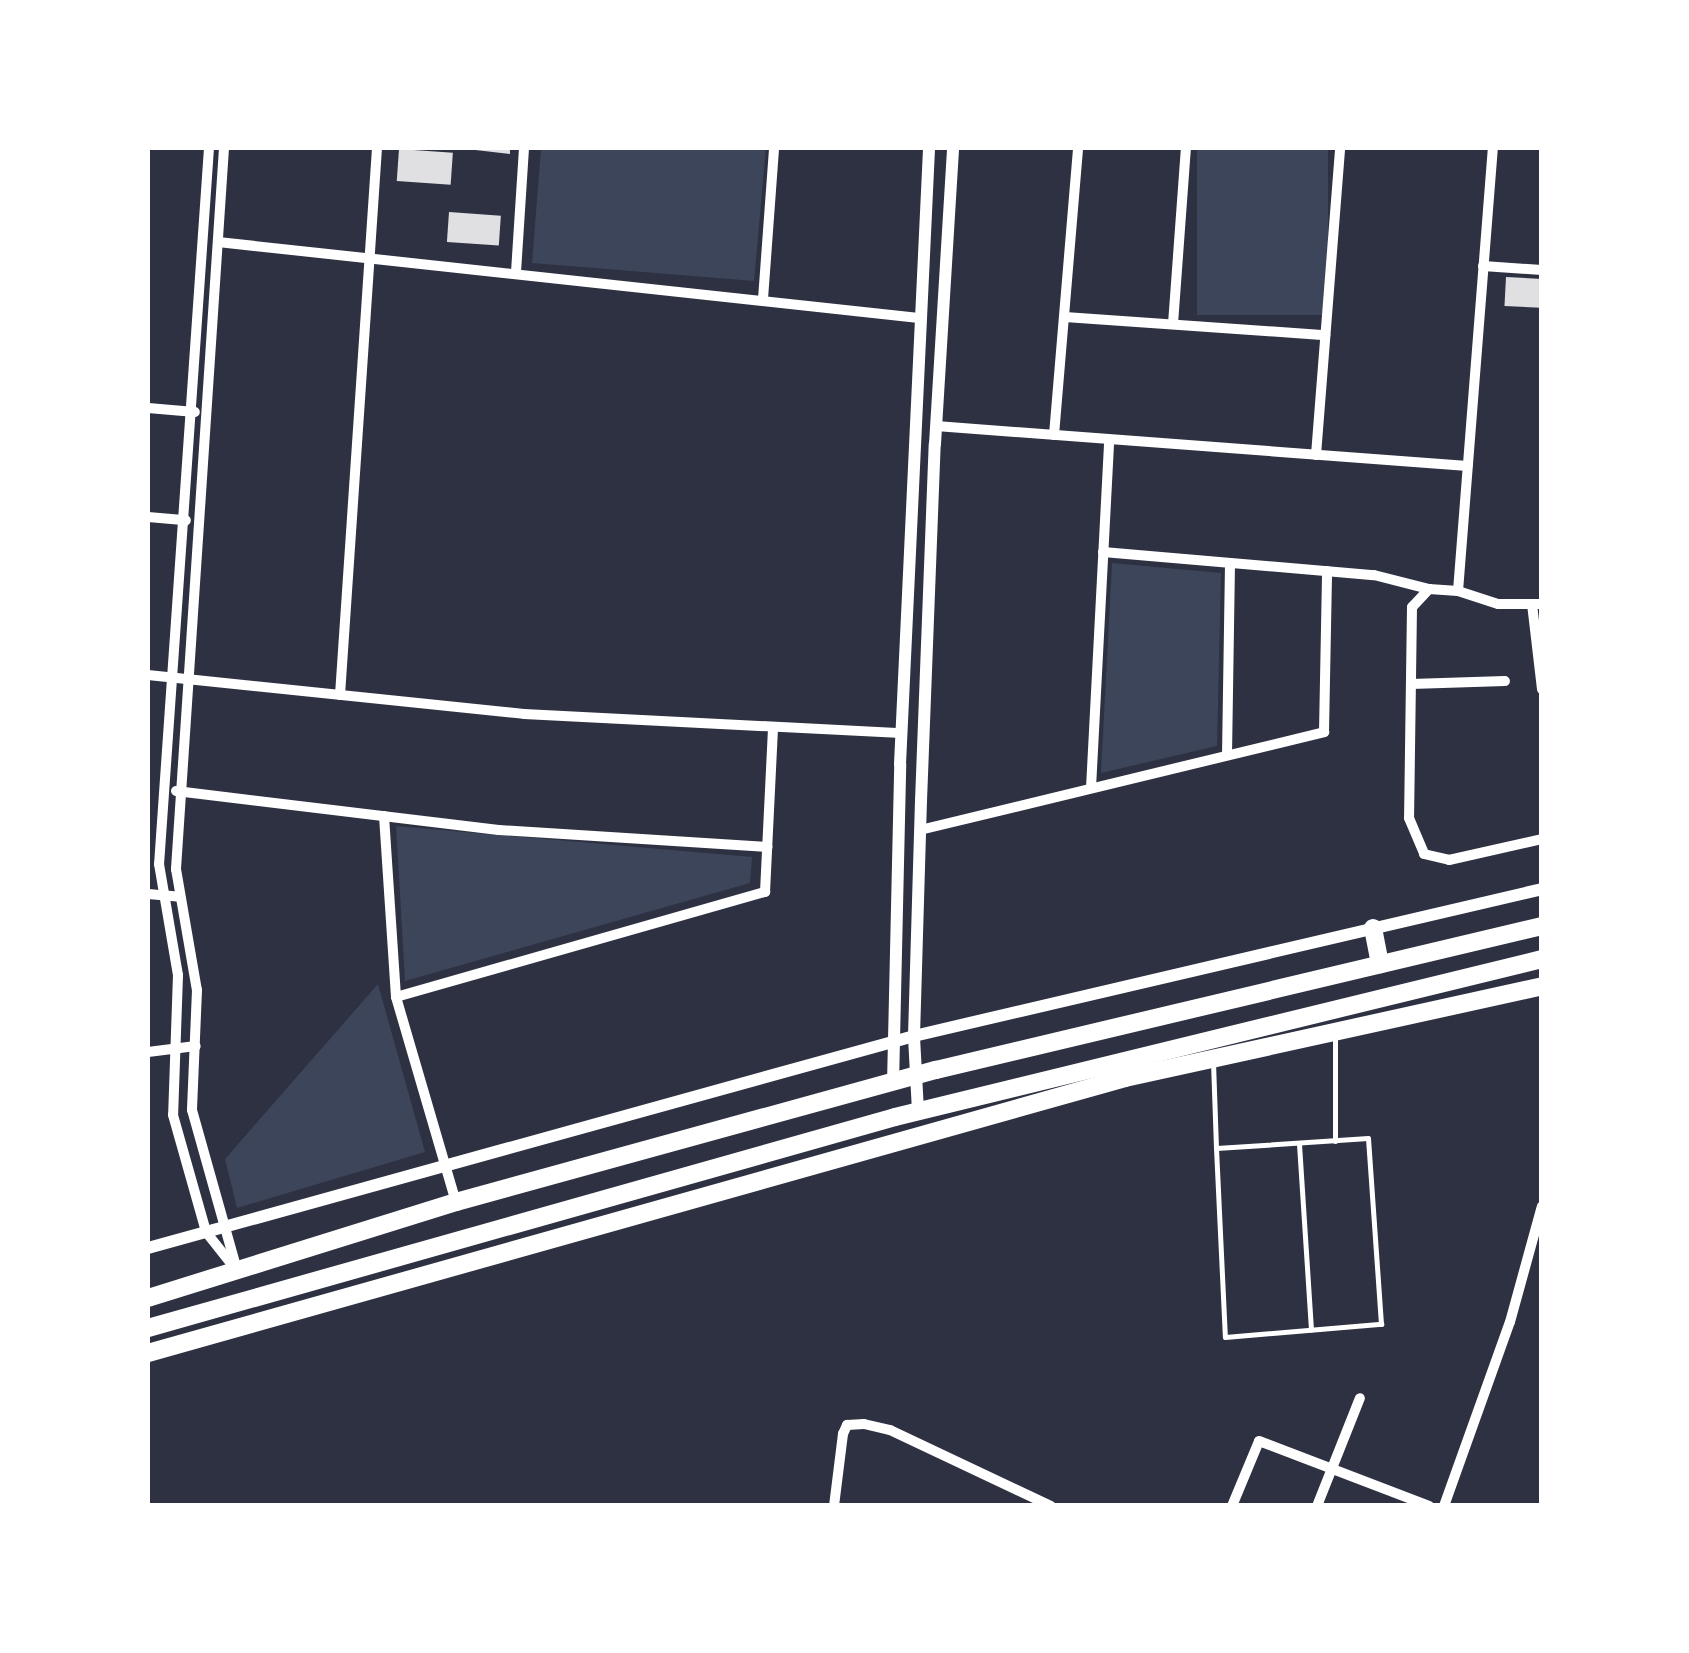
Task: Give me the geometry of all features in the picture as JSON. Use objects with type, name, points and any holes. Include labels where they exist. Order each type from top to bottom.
[{"type":"highway","points":[[148,1298],[456,1202],[918,1076],[1542,926]]},
{"type":"highway","points":[[1373,928],[1380,964]]},
{"type":"highway","points":[[148,1328],[918,1110],[1542,959]]},
{"type":"highway","points":[[148,1353],[910,1136],[1213,1058],[1542,986]]},
{"type":"highway","points":[[893,1084],[894,1117]]},
{"type":"street","points":[[209,148],[159,864],[178,975],[172,1115],[206,1232],[237,1271]]},
{"type":"street","points":[[224,148],[176,869],[197,990],[192,1110],[237,1271]]},
{"type":"street","points":[[340,694],[376,148]]},
{"type":"street","points":[[516,272],[524,148]]},
{"type":"street","points":[[763,299],[774,148]]},
{"type":"street","points":[[893,1084],[902,734],[929,148]]},
{"type":"street","points":[[918,1110],[914,1036],[920,830],[936,426],[953,148]]},
{"type":"street","points":[[1054,435],[1078,148]]},
{"type":"street","points":[[1174,324],[1186,148]]},
{"type":"street","points":[[1316,455],[1340,148]]},
{"type":"street","points":[[1458,590],[1493,148]]},
{"type":"street","points":[[218,242],[919,318]]},
{"type":"street","points":[[1483,266],[1542,270]]},
{"type":"street","points":[[1065,316],[1326,335]]},
{"type":"street","points":[[148,408],[206,413]]},
{"type":"street","points":[[936,426],[1467,466]]},
{"type":"street","points":[[1091,788],[1109,439]]},
{"type":"street","points":[[148,518],[198,521]]},
{"type":"street","points":[[1103,552],[1374,575],[1428,589],[1458,590],[1498,604],[1537,604],[1542,689]]},
{"type":"street","points":[[1228,755],[1230,563]]},
{"type":"street","points":[[920,830],[1324,732],[1327,571]]},
{"type":"street","points":[[1428,589],[1412,608],[1409,818],[1424,854],[1449,860],[1542,840]]},
{"type":"street","points":[[907,614],[928,614]]},
{"type":"street","points":[[148,676],[524,714],[902,734]]},
{"type":"street","points":[[1411,684],[1505,680]]},
{"type":"street","points":[[396,997],[765,892],[773,728]]},
{"type":"street","points":[[164,790],[500,830],[767,846]]},
{"type":"street","points":[[384,816],[396,997],[456,1202]]},
{"type":"street","points":[[148,1248],[914,1036],[1542,889]]},
{"type":"street","points":[[148,894],[180,897]]},
{"type":"street","points":[[148,1052],[196,1046]]},
{"type":"street","points":[[1444,1506],[1510,1322],[1542,1206]]},
{"type":"street","points":[[1317,1506],[1360,1398]]},
{"type":"street","points":[[834,1506],[843,1434],[847,1425],[864,1424],[890,1430],[1051,1506]]},
{"type":"street","points":[[1232,1506],[1258,1440],[1429,1506]]},
{"type":"lane","points":[[1335,1140],[1336,1032]]},
{"type":"lane","points":[[1213,1058],[1216,1148],[1225,1337],[1382,1324],[1368,1138],[1216,1148]]},
{"type":"lane","points":[[1298,1143],[1311,1330]]},
{"type":"shaded area","points":[[541,148],[766,148],[754,281],[532,263]]},
{"type":"shaded area","points":[[1197,148],[1328,148],[1328,315],[1197,315]]},
{"type":"shaded area","points":[[1112,563],[1221,573],[1217,746],[1101,773]]},
{"type":"shaded area","points":[[396,826],[752,857],[750,883],[405,981]]},
{"type":"shaded area","points":[[378,984],[425,1152],[237,1208],[225,1159]]},
{"type":"building","points":[[458,148],[510,148],[510,154]]},
{"type":"building","points":[[399,149],[453,153],[451,185],[397,181]]},
{"type":"building","points":[[449,212],[501,216],[499,246],[447,242]]},
{"type":"building","points":[[1506,277],[1542,279],[1540,308],[1504,306]]}]
